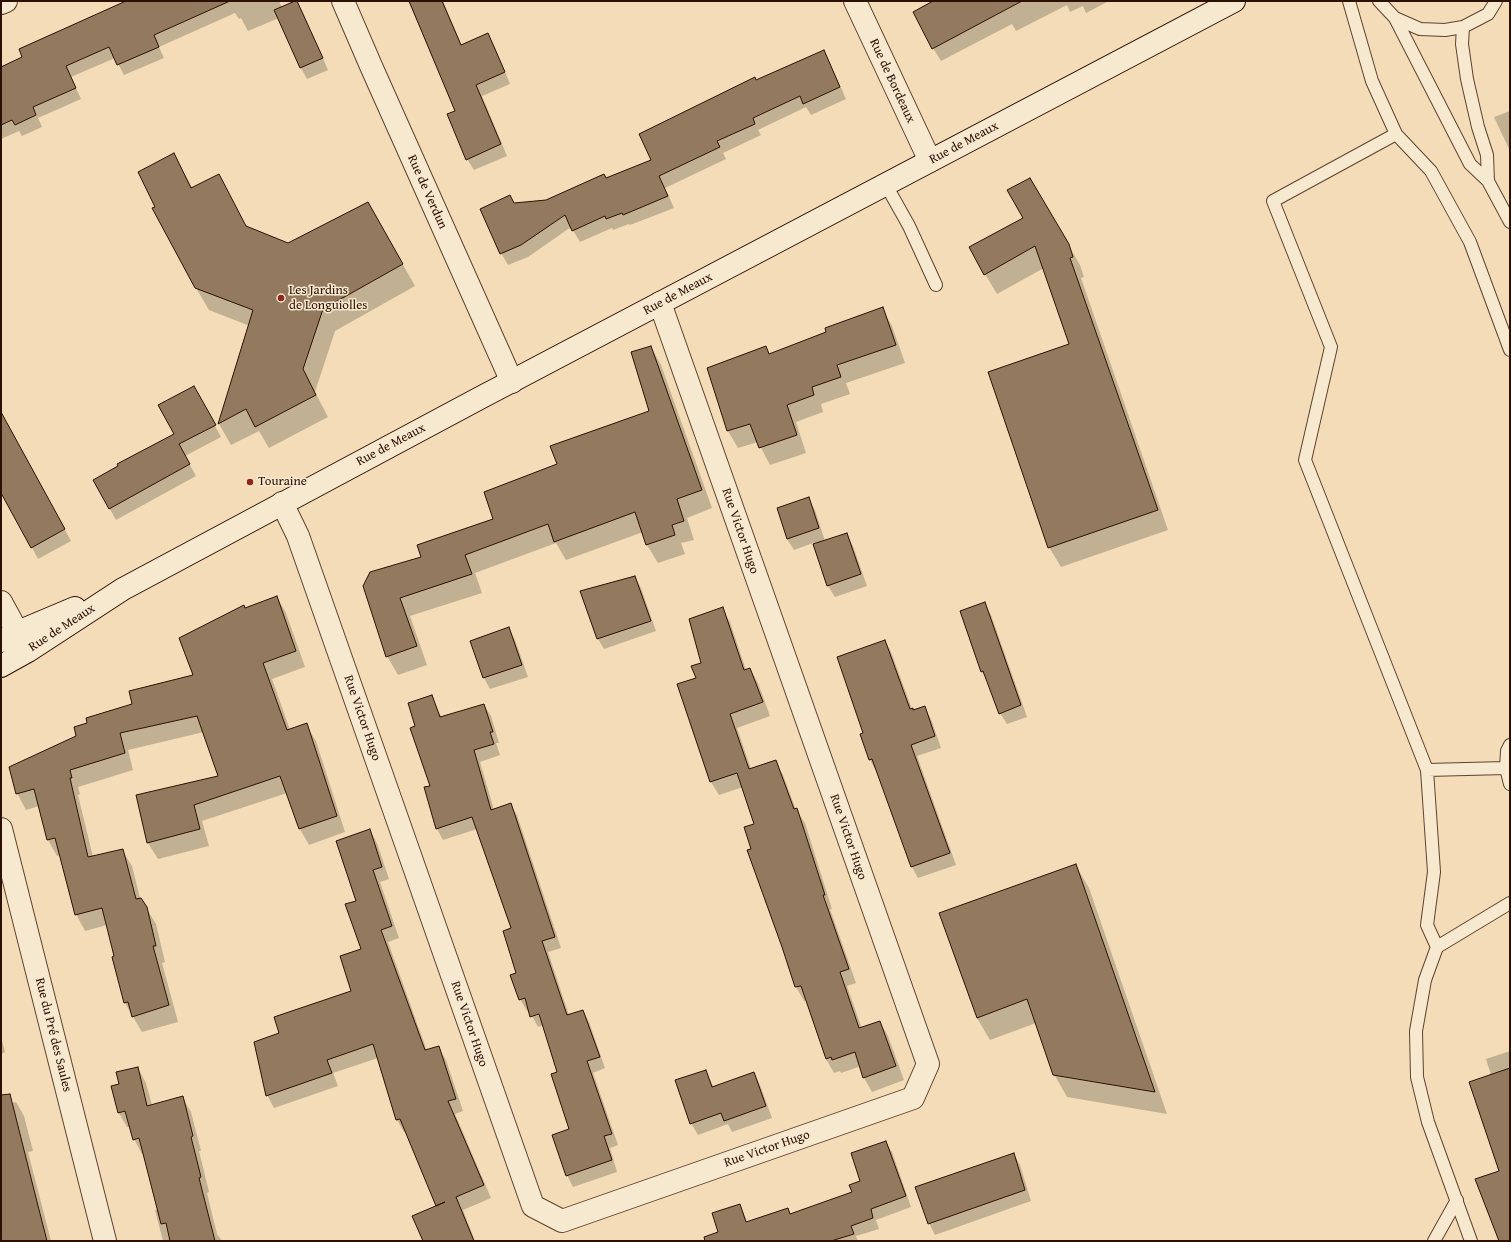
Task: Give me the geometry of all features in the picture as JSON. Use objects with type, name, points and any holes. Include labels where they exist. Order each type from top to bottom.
[{"type":"street","points":[[1,3],[6,1]]},
{"type":"street","name":"Rue de Verdun","points":[[343,1],[512,382]]},
{"type":"street","name":"Rue de Bordeaux","points":[[855,1],[930,161]]},
{"type":"street","name":"Rue de Meaux","points":[[1,666],[28,651],[123,589],[660,303],[1234,1]]},
{"type":"street","name":"Rue Victor Hugo","points":[[282,504],[301,544],[533,1206],[562,1221],[912,1098],[928,1064],[660,303]]},
{"type":"street","name":"Rue de Meaux","points":[[10,636],[123,589]]},
{"type":"street","points":[[1,602],[10,636],[28,651]]},
{"type":"street","name":"Rue du Pré des Saules","points":[[1,829],[105,1241]]},
{"type":"lane","points":[[1348,1],[1372,81],[1396,134],[1431,171],[1470,242],[1510,350]]},
{"type":"lane","points":[[1379,1],[1395,18],[1470,164],[1488,180],[1510,222]]},
{"type":"lane","points":[[1395,18],[1420,29],[1445,30],[1463,28],[1488,14],[1496,1]]},
{"type":"lane","points":[[1463,28],[1462,44],[1467,79],[1478,127],[1487,155],[1488,180]]},
{"type":"lane","points":[[1396,134],[1272,201],[1331,347],[1304,460],[1427,770],[1434,872],[1427,925],[1437,947]]},
{"type":"lane","points":[[886,185],[909,226],[936,285]]},
{"type":"lane","points":[[1510,745],[1507,751],[1506,768],[1510,784]]},
{"type":"lane","points":[[1427,770],[1506,768]]},
{"type":"lane","points":[[1472,1241],[1428,1122],[1417,1077],[1416,1031],[1426,980],[1437,947],[1510,903]]},
{"type":"lane","points":[[1434,1241],[1457,1200]]},
{"type":"building","points":[[126,1],[230,1],[154,35],[159,47],[117,65],[109,47],[66,66],[76,88],[33,107],[36,115],[15,125],[12,120],[1,125],[1,67],[22,57],[19,49]]},
{"type":"building","points":[[297,1],[323,58],[300,68],[274,10]]},
{"type":"building","points":[[409,1],[442,1],[461,45],[488,33],[505,72],[476,85],[501,144],[466,160],[447,114],[455,111]]},
{"type":"building","points":[[933,1],[1022,1],[932,49],[913,12]]},
{"type":"building","points":[[824,50],[840,87],[803,104],[800,96],[753,118],[755,124],[717,141],[720,147],[659,176],[668,196],[623,215],[622,213],[606,219],[605,216],[572,231],[565,215],[521,245],[500,254],[480,209],[510,195],[514,203],[546,200],[604,174],[606,178],[651,160],[639,134],[755,77],[756,80]]},
{"type":"building","name":"Les Jardins de Longuiolles","points":[[174,153],[191,188],[219,174],[246,226],[288,243],[368,202],[403,264],[323,309],[303,369],[316,395],[255,427],[246,409],[218,424],[253,310],[195,288],[152,208],[155,207],[138,172]]},
{"type":"building","points":[[1030,178],[1069,244],[1073,257],[1070,258],[1158,510],[1048,548],[988,372],[1069,344],[1035,246],[984,275],[969,247],[1023,218],[1007,190]]},
{"type":"building","points":[[883,307],[896,345],[837,365],[841,377],[812,387],[814,395],[787,405],[797,435],[759,448],[750,424],[727,431],[707,368],[766,346],[769,354],[826,332],[825,328]]},
{"type":"building","points":[[651,346],[702,490],[677,499],[684,521],[672,525],[675,535],[646,545],[635,512],[554,542],[548,524],[465,555],[472,574],[400,598],[417,646],[386,657],[363,586],[370,572],[421,557],[417,545],[493,519],[484,492],[557,464],[550,446],[649,411],[631,352]]},
{"type":"building","points":[[194,386],[216,425],[179,444],[190,464],[109,509],[93,480],[118,466],[117,464],[174,434],[158,405]]},
{"type":"building","points":[[1,412],[65,529],[31,548],[1,493]]},
{"type":"building","points":[[809,497],[819,528],[787,539],[777,508]]},
{"type":"building","points":[[847,533],[861,574],[827,586],[813,544]]},
{"type":"building","points":[[635,576],[651,621],[597,639],[580,591]]},
{"type":"building","points":[[277,596],[296,651],[263,663],[287,730],[307,723],[337,816],[299,829],[280,776],[194,805],[200,829],[147,843],[136,795],[218,776],[197,716],[120,733],[125,753],[70,770],[72,778],[70,778],[88,857],[123,849],[136,899],[141,898],[147,907],[156,946],[153,946],[169,1005],[132,1017],[128,1002],[124,1003],[112,957],[114,956],[102,908],[75,915],[55,838],[47,840],[34,789],[16,794],[9,767],[76,736],[74,727],[87,723],[86,718],[132,704],[129,691],[193,675],[179,638],[244,605],[245,608]]},
{"type":"building","points":[[985,602],[1021,705],[999,714],[983,671],[981,672],[960,611]]},
{"type":"building","points":[[723,607],[744,670],[750,668],[763,702],[730,714],[749,769],[776,760],[794,809],[797,808],[825,895],[823,895],[849,969],[840,972],[859,1028],[880,1021],[896,1066],[863,1078],[855,1052],[832,1060],[831,1057],[826,1059],[801,986],[795,987],[747,850],[751,849],[744,827],[754,824],[737,773],[710,782],[677,684],[696,678],[691,666],[701,663],[689,619]]},
{"type":"building","points":[[509,627],[522,665],[483,678],[470,641]]},
{"type":"building","points":[[885,640],[910,709],[913,708],[913,710],[925,706],[935,736],[911,745],[950,853],[911,867],[872,759],[869,760],[860,734],[863,733],[837,657]]},
{"type":"building","points":[[432,695],[440,717],[484,704],[493,732],[490,732],[494,744],[474,750],[491,810],[511,803],[555,937],[542,941],[567,1015],[583,1010],[600,1057],[587,1061],[612,1134],[604,1136],[612,1160],[566,1176],[552,1135],[569,1129],[551,1074],[557,1072],[539,1014],[530,1017],[525,998],[519,1000],[510,975],[516,973],[503,931],[511,928],[472,817],[436,829],[424,787],[430,786],[410,728],[415,726],[408,703]]},
{"type":"building","points":[[370,829],[382,867],[373,870],[392,926],[381,930],[425,1050],[439,1046],[456,1099],[448,1101],[484,1185],[456,1197],[474,1241],[423,1241],[412,1216],[436,1206],[400,1119],[396,1120],[373,1044],[327,1060],[332,1073],[266,1096],[254,1042],[279,1033],[274,1017],[351,991],[340,956],[361,949],[345,904],[356,901],[336,841]]},
{"type":"building","points":[[1076,864],[1155,1092],[1053,1075],[1027,999],[977,1018],[939,913]]},
{"type":"building","points":[[138,1067],[147,1106],[183,1096],[201,1177],[199,1178],[215,1241],[170,1241],[166,1223],[161,1224],[139,1138],[133,1140],[125,1111],[118,1113],[111,1086],[119,1084],[116,1072]]},
{"type":"building","points":[[1510,1068],[1510,1241],[1499,1241],[1475,1179],[1499,1171],[1469,1082]]},
{"type":"building","points":[[706,1070],[712,1087],[754,1072],[766,1106],[724,1121],[721,1113],[690,1124],[675,1080]]},
{"type":"building","points":[[10,1094],[47,1241],[1,1241],[1,1095]]},
{"type":"building","points":[[886,1141],[906,1196],[871,1209],[873,1218],[851,1226],[854,1234],[831,1241],[705,1241],[704,1237],[718,1232],[712,1213],[740,1204],[746,1222],[788,1208],[790,1214],[852,1192],[849,1185],[860,1181],[851,1153]]},
{"type":"building","points":[[1014,1153],[1025,1190],[928,1224],[915,1187]]},
{"type":"place","name":"Les Jardins de Longuiolles","points":[[281,298]]},
{"type":"place","name":"Touraine","points":[[250,482]]}]
